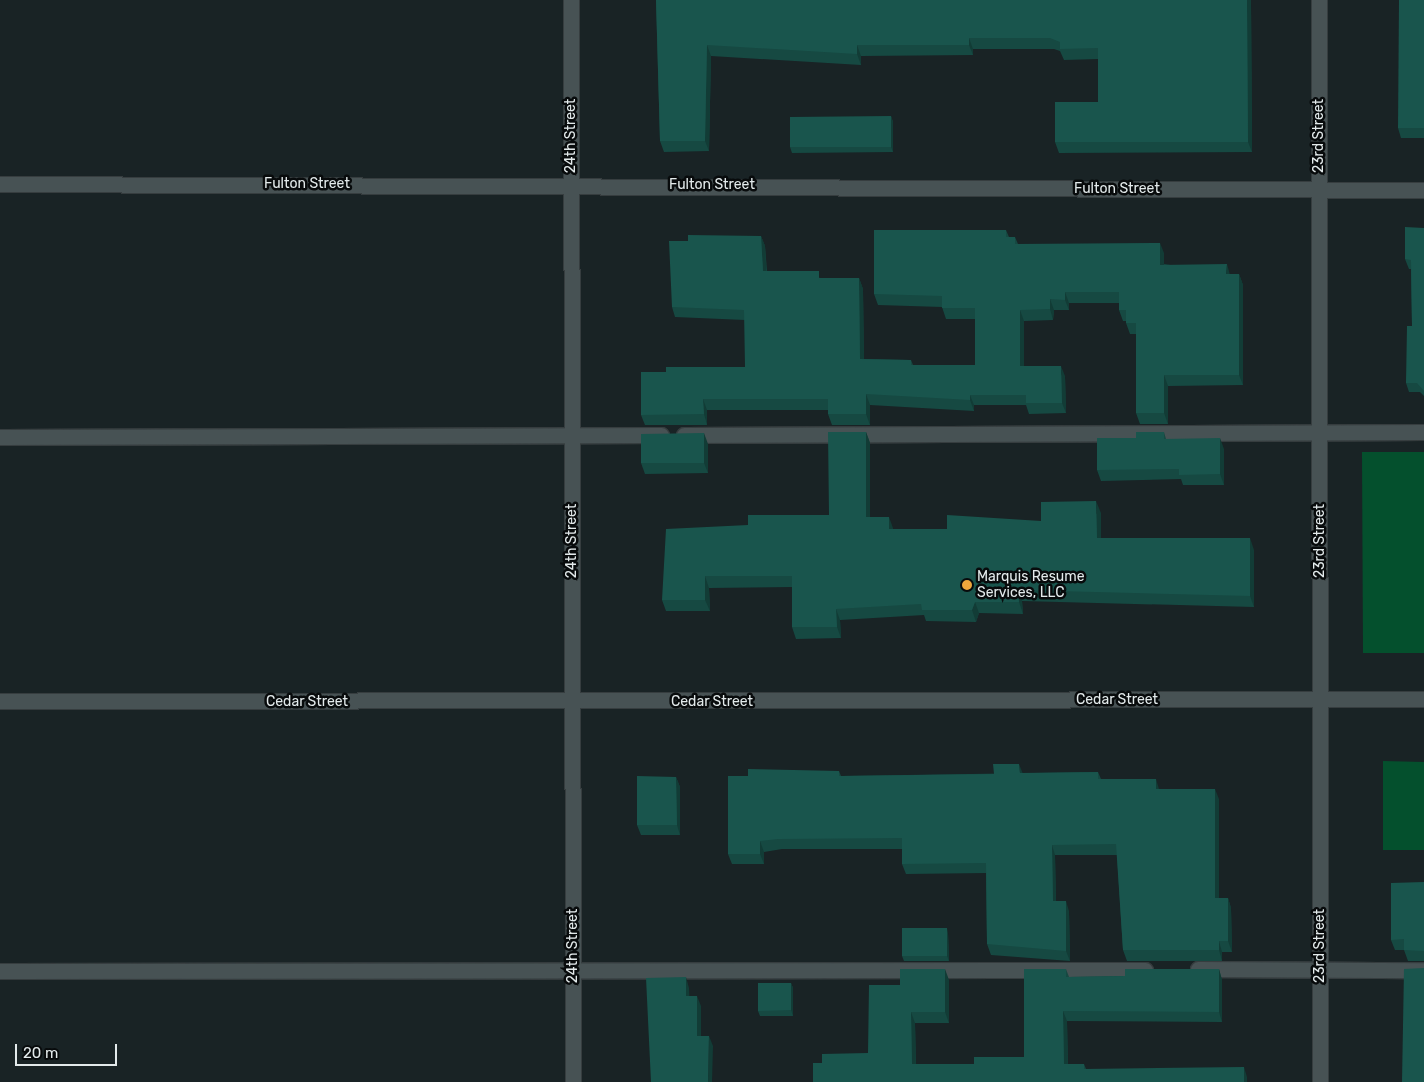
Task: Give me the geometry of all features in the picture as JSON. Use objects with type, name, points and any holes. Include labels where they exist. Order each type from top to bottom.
[{"type":"street","name":"24th Street","points":[[571,0],[573,1082]]},
{"type":"street","name":"23rd Street","points":[[1319,0],[1320,1082]]},
{"type":"street","name":"Fulton Street","points":[[0,184],[571,184],[1319,191],[1424,190]]},
{"type":"street","points":[[0,437],[1424,432]]},
{"type":"street","name":"Cedar Street","points":[[0,701],[572,703],[1424,699]]},
{"type":"street","points":[[0,971],[1161,970]]},
{"type":"street","points":[[1181,970],[1424,970]]},
{"type":"green space","points":[[1362,452],[1424,452],[1424,653],[1363,653]]},
{"type":"green space","points":[[1383,761],[1424,762],[1424,850],[1383,850]]},
{"type":"building","points":[[656,0],[1247,0],[1248,142],[1055,142],[1055,102],[1098,102],[1098,48],[1060,49],[1060,42],[1050,38],[969,38],[969,45],[857,45],[857,54],[707,45],[705,141],[660,141]]},
{"type":"building","points":[[1399,0],[1424,0],[1424,128],[1398,128]]},
{"type":"building","points":[[891,116],[891,147],[790,147],[790,117]]},
{"type":"building","points":[[1405,227],[1424,228],[1424,391],[1417,383],[1406,383],[1407,326],[1412,326],[1411,260],[1405,259]]},
{"type":"building","points":[[874,230],[1006,230],[1006,237],[1015,237],[1015,244],[1160,243],[1160,265],[1227,264],[1226,274],[1239,274],[1239,375],[1164,375],[1164,413],[1136,413],[1136,323],[1126,323],[1126,310],[1119,310],[1119,292],[1065,292],[1065,300],[1050,299],[1050,309],[1020,310],[1020,366],[1061,366],[1062,403],[1026,403],[1026,395],[970,395],[970,400],[866,394],[866,414],[828,414],[828,399],[703,399],[704,414],[641,415],[641,372],[666,372],[666,367],[745,367],[744,310],[672,307],[669,241],[688,241],[688,235],[761,236],[763,271],[819,271],[819,278],[859,278],[860,359],[911,360],[911,365],[975,365],[975,308],[942,308],[942,296],[874,294]]},
{"type":"building","points":[[828,432],[866,432],[866,517],[889,517],[889,529],[947,529],[947,515],[1041,521],[1041,502],[1096,501],[1097,538],[1250,538],[1250,596],[1018,590],[1019,602],[975,602],[972,610],[922,610],[921,604],[836,609],[837,627],[792,627],[792,576],[705,576],[705,600],[662,600],[666,529],[748,525],[748,515],[829,515]]},
{"type":"building","points":[[1136,432],[1164,432],[1164,439],[1220,438],[1220,474],[1179,475],[1179,469],[1097,470],[1097,438],[1136,438]]},
{"type":"building","points":[[704,433],[704,463],[641,463],[641,434]]},
{"type":"building","points":[[993,764],[1019,764],[1020,773],[1098,772],[1098,779],[1156,779],[1156,789],[1215,789],[1215,898],[1228,898],[1228,941],[1219,941],[1219,950],[1123,950],[1116,844],[1052,845],[1053,901],[1066,901],[1066,951],[987,944],[986,863],[902,864],[902,838],[778,839],[760,841],[760,854],[728,854],[728,776],[748,776],[748,769],[839,771],[839,776],[994,774]]},
{"type":"building","points":[[637,776],[676,777],[677,825],[637,825]]},
{"type":"building","points":[[1424,882],[1424,951],[1404,950],[1404,939],[1391,940],[1391,883]]},
{"type":"building","points":[[902,928],[947,928],[947,956],[902,956]]},
{"type":"building","points":[[1424,968],[1424,1082],[1402,1082],[1404,969]]},
{"type":"building","points":[[900,969],[945,969],[945,1012],[911,1012],[912,1064],[974,1064],[974,1057],[1024,1057],[1024,969],[1066,969],[1066,977],[1125,976],[1125,969],[1219,969],[1219,1012],[1063,1011],[1064,1064],[1084,1064],[1084,1069],[1244,1067],[1244,1082],[813,1082],[813,1063],[822,1063],[822,1054],[868,1053],[869,985],[900,985]]},
{"type":"building","points":[[686,977],[686,996],[697,996],[697,1036],[709,1036],[708,1082],[651,1082],[646,978]]},
{"type":"building","points":[[758,983],[791,983],[791,1010],[758,1011]]},
{"type":"place","name":"Marquis Resume Services, LLC","points":[[967,585]]}]
